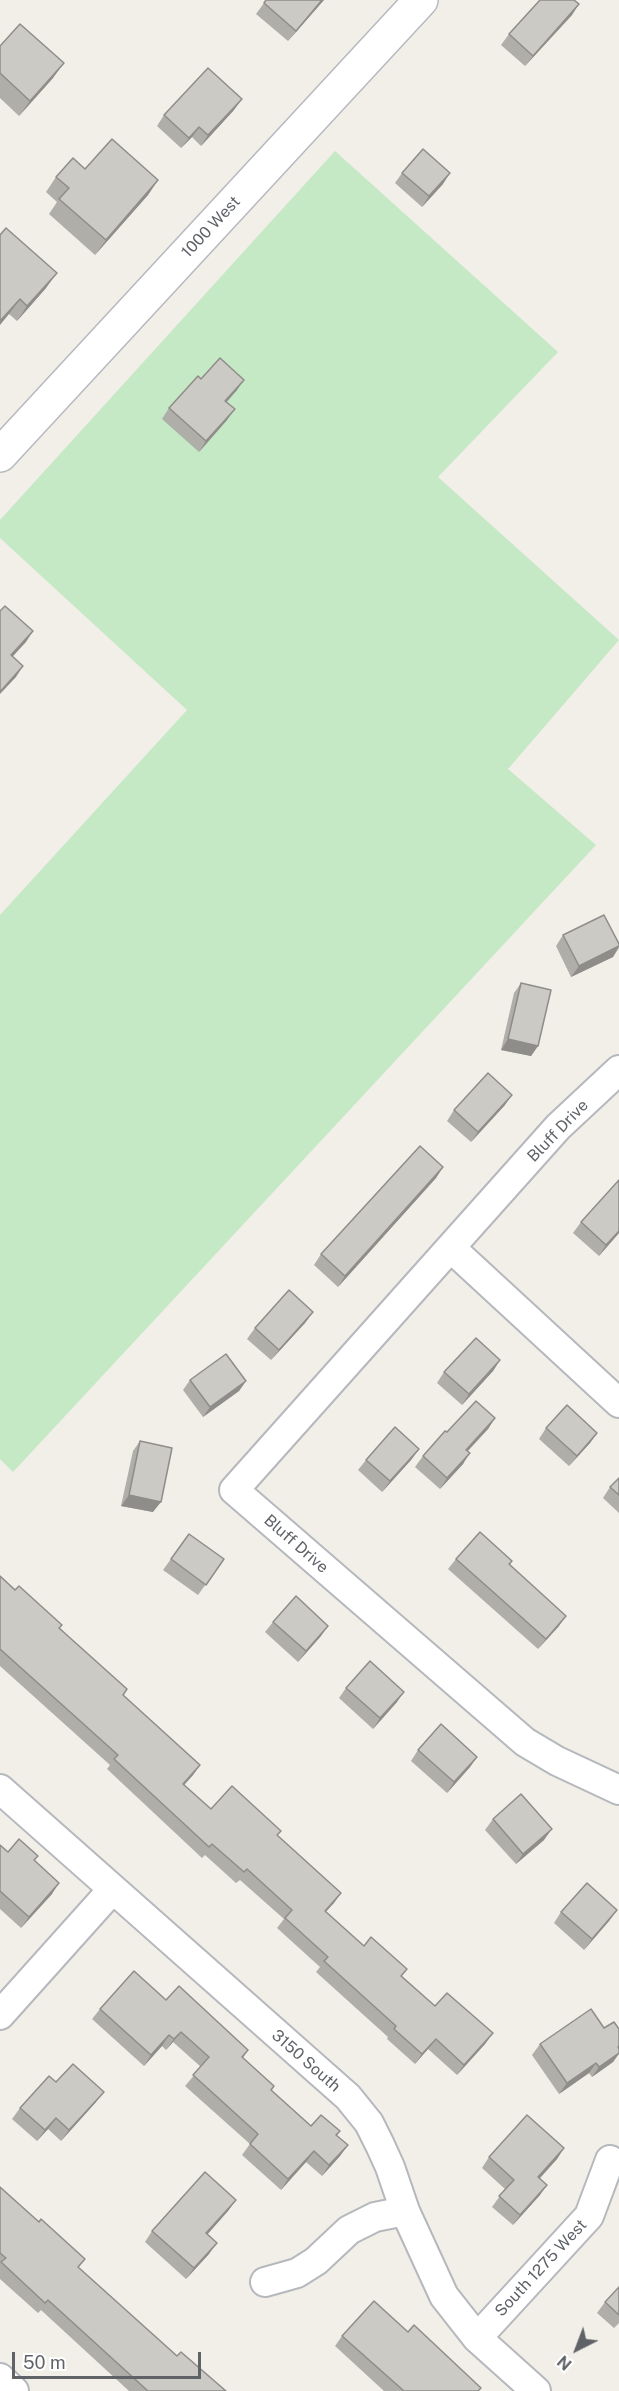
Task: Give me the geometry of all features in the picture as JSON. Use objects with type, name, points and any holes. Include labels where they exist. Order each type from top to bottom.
[{"type":"main road","name":"1000 West","points":[[0,455],[421,0]]},
{"type":"street","name":"Bluff Drive","points":[[619,1070],[558,1127],[234,1490],[525,1742],[557,1761],[619,1790]]},
{"type":"street","points":[[451,1248],[619,1403]]},
{"type":"street","name":"3150 South","points":[[0,1789],[348,2097],[369,2123],[380,2145],[405,2211],[444,2296],[477,2338],[536,2391]]},
{"type":"street","points":[[0,2015],[112,1890]]},
{"type":"street","name":"South 1275 West","points":[[477,2338],[589,2216],[610,2160]]},
{"type":"street","points":[[265,2282],[297,2273],[316,2261],[349,2229],[375,2217],[405,2211]]},
{"type":"street","points":[[0,2378],[14,2391]]},
{"type":"green space","points":[[335,151],[558,352],[438,477],[619,640],[508,769],[596,845],[13,1472],[0,1459],[0,915],[187,710],[0,538],[0,520]]},
{"type":"building","points":[[266,0],[322,0],[296,31],[264,3]]},
{"type":"building","points":[[540,0],[574,0],[579,4],[533,56],[509,34]]},
{"type":"building","points":[[20,24],[64,63],[30,101],[0,73],[0,46]]},
{"type":"building","points":[[208,68],[242,99],[208,135],[199,127],[189,138],[164,115]]},
{"type":"building","points":[[112,139],[158,180],[106,240],[59,199],[69,188],[56,177],[73,158],[85,169]]},
{"type":"building","points":[[423,149],[450,173],[429,196],[402,173]]},
{"type":"building","points":[[6,228],[57,273],[27,306],[20,299],[0,321],[0,235]]},
{"type":"building","points":[[220,358],[244,380],[225,401],[235,409],[206,441],[169,408],[198,376],[201,379]]},
{"type":"building","points":[[5,606],[33,631],[11,655],[23,666],[0,692],[0,611]]},
{"type":"building","points":[[604,915],[619,946],[579,966],[563,935]]},
{"type":"building","points":[[521,983],[551,990],[538,1046],[508,1039]]},
{"type":"building","points":[[488,1073],[512,1095],[478,1132],[454,1110]]},
{"type":"building","points":[[420,1146],[443,1167],[345,1276],[321,1254]]},
{"type":"building","points":[[619,1180],[619,1231],[606,1245],[581,1222]]},
{"type":"building","points":[[289,1290],[313,1312],[279,1350],[255,1328]]},
{"type":"building","points":[[476,1338],[500,1360],[469,1394],[444,1372]]},
{"type":"building","points":[[226,1354],[246,1381],[210,1407],[190,1380]]},
{"type":"building","points":[[476,1401],[495,1418],[466,1450],[470,1453],[447,1478],[423,1456]]},
{"type":"building","points":[[567,1405],[597,1433],[577,1456],[546,1428]]},
{"type":"building","points":[[395,1427],[419,1449],[390,1481],[366,1460]]},
{"type":"building","points":[[140,1441],[172,1448],[161,1502],[129,1495]]},
{"type":"building","points":[[619,1478],[619,1495],[610,1487]]},
{"type":"building","points":[[480,1532],[512,1561],[509,1564],[566,1616],[546,1639],[456,1559]]},
{"type":"building","points":[[189,1534],[224,1559],[206,1585],[171,1559]]},
{"type":"building","points":[[0,1576],[15,1590],[19,1586],[62,1625],[59,1628],[127,1689],[123,1695],[200,1765],[183,1784],[211,1809],[232,1786],[281,1831],[277,1835],[341,1893],[325,1911],[364,1946],[371,1937],[407,1969],[401,1976],[435,2006],[447,1993],[493,2033],[464,2065],[436,2039],[422,2054],[394,2029],[396,2026],[324,1961],[328,1957],[285,1918],[292,1910],[247,1869],[244,1872],[212,1844],[209,1847],[114,1759],[118,1755],[0,1649]]},
{"type":"building","points":[[296,1596],[328,1626],[306,1651],[273,1622]]},
{"type":"building","points":[[370,1661],[404,1692],[380,1718],[346,1688]]},
{"type":"building","points":[[441,1724],[477,1757],[454,1782],[418,1750]]},
{"type":"building","points":[[521,1794],[552,1829],[523,1854],[493,1819]]},
{"type":"building","points":[[19,1839],[38,1856],[34,1860],[59,1883],[29,1917],[0,1891],[0,1845],[8,1852]]},
{"type":"building","points":[[587,1883],[617,1910],[592,1939],[561,1912]]},
{"type":"building","points":[[134,1971],[166,2000],[179,1986],[248,2050],[242,2057],[274,2086],[271,2090],[311,2126],[321,2115],[340,2131],[336,2135],[348,2145],[329,2165],[314,2151],[288,2179],[250,2144],[258,2134],[193,2075],[209,2057],[181,2032],[174,2039],[169,2035],[151,2055],[100,2009]]},
{"type":"building","points":[[591,2009],[604,2028],[614,2022],[619,2029],[619,2053],[599,2067],[596,2063],[567,2083],[540,2044]]},
{"type":"building","points":[[73,2064],[104,2092],[69,2130],[56,2118],[45,2130],[20,2108],[49,2076],[56,2082]]},
{"type":"building","points":[[527,2115],[564,2148],[538,2177],[547,2185],[520,2215],[499,2196],[514,2180],[489,2157]]},
{"type":"building","points":[[205,2172],[236,2200],[206,2233],[217,2243],[194,2268],[152,2231]]},
{"type":"building","points":[[0,2187],[39,2222],[41,2219],[85,2259],[78,2267],[177,2356],[181,2352],[226,2391],[148,2391],[48,2300],[45,2303],[1,2262],[6,2258],[0,2253]]},
{"type":"building","points":[[619,2287],[619,2315],[605,2302]]},
{"type":"building","points":[[374,2301],[408,2332],[414,2325],[481,2388],[478,2391],[404,2391],[342,2336]]}]
